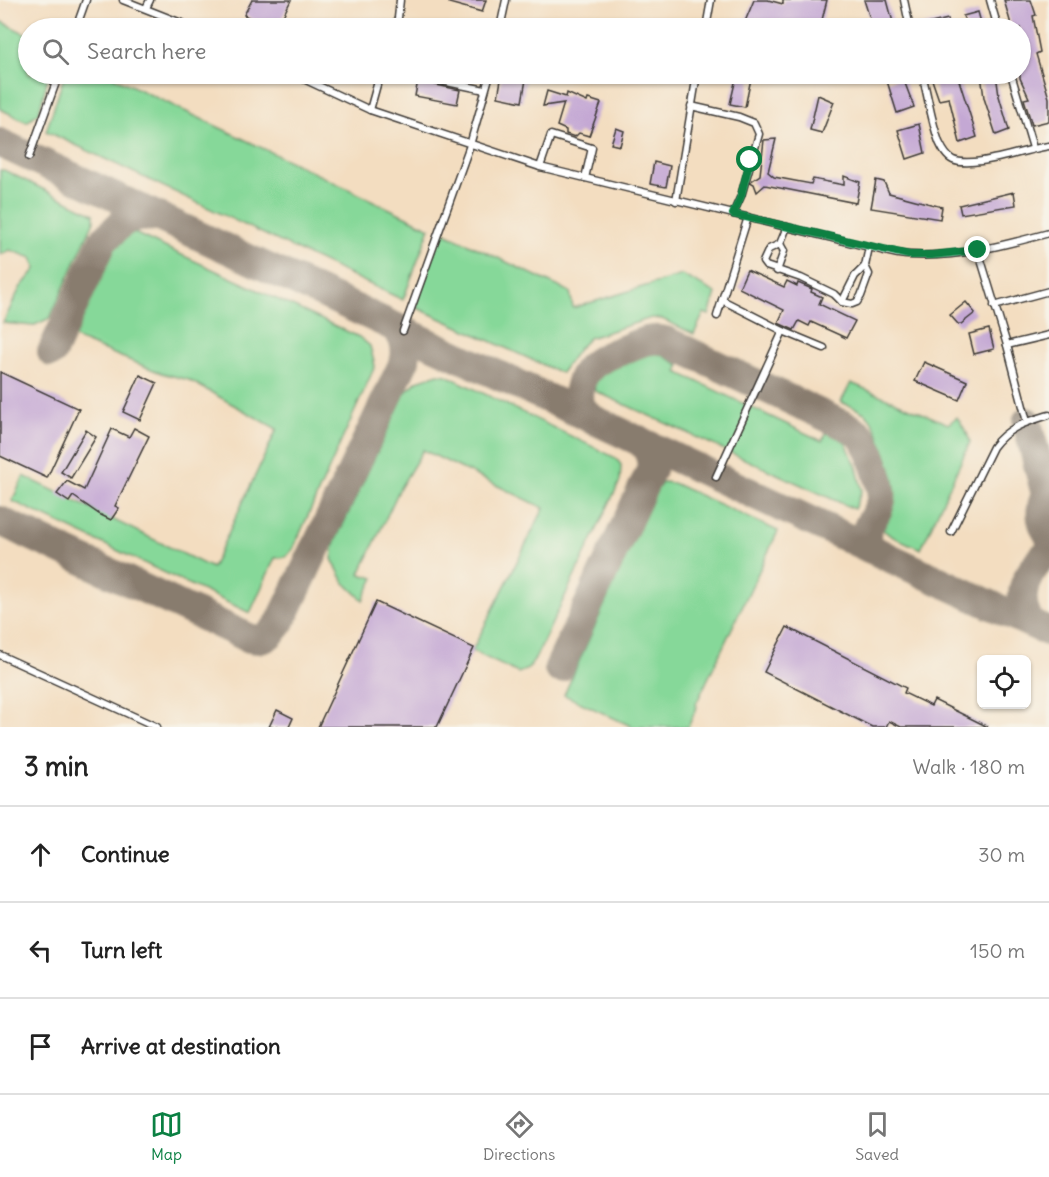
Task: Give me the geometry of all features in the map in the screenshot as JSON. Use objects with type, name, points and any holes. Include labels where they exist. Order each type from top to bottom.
[{"type":"lane","points":[[80,18],[86,0]]},
{"type":"lane","points":[[146,8],[150,0]]},
{"type":"lane","points":[[398,18],[400,0]]},
{"type":"lane","points":[[502,18],[506,0]]},
{"type":"lane","points":[[708,18],[711,0]]},
{"type":"lane","points":[[904,0],[908,18]]},
{"type":"lane","points":[[990,0],[995,18]]},
{"type":"lane","points":[[127,1],[170,18]]},
{"type":"lane","points":[[29,157],[55,84]]},
{"type":"lane","points":[[314,84],[370,110],[540,167],[868,247],[909,255],[932,255],[978,250],[1049,232]]},
{"type":"lane","points":[[370,110],[377,84]]},
{"type":"lane","points":[[456,84],[485,90]]},
{"type":"lane","points":[[403,331],[470,145],[487,84]]},
{"type":"lane","points":[[676,201],[695,84]]},
{"type":"lane","points":[[925,84],[939,141],[945,153],[953,160],[964,163],[973,162],[1049,146]]},
{"type":"lane","points":[[1014,84],[1033,148]]},
{"type":"lane","points":[[691,106],[740,117],[754,123],[759,134],[741,196],[733,214]]},
{"type":"lane","points":[[540,167],[551,135],[592,148],[585,178]]},
{"type":"lane","points":[[717,316],[748,217]]},
{"type":"lane","points":[[787,227],[780,244],[769,249],[763,262],[777,271],[801,278],[834,294],[842,302],[852,304],[857,302],[869,274],[865,266],[868,247]]},
{"type":"lane","points":[[777,271],[784,251],[780,244]]},
{"type":"lane","points":[[978,250],[1007,345],[1027,422]]},
{"type":"lane","points":[[842,302],[855,276],[865,266]]},
{"type":"lane","points":[[994,306],[1049,291]]},
{"type":"lane","points":[[722,300],[783,331],[824,348]]},
{"type":"lane","points":[[716,477],[783,331]]},
{"type":"lane","points":[[1007,345],[1049,335]]},
{"type":"lane","points":[[951,532],[993,447],[1001,436],[1013,427],[1049,415]]},
{"type":"lane","points":[[0,655],[157,727]]},
{"type":"green space","points":[[0,21],[18,30],[18,84],[46,84],[39,112],[27,122],[0,109]]},
{"type":"green space","points":[[62,84],[128,84],[430,228],[403,300],[46,131]]},
{"type":"green space","points":[[0,170],[94,214],[94,221],[50,318],[33,326],[3,323],[20,288],[36,269],[32,258],[10,250],[0,255]]},
{"type":"green space","points":[[130,231],[359,337],[370,346],[375,366],[293,549],[286,557],[275,558],[250,613],[12,501],[24,476],[212,568],[277,429],[189,380],[161,373],[69,336],[68,332],[106,250],[114,241]]},
{"type":"green space","points":[[441,231],[570,292],[573,308],[682,275],[716,293],[709,315],[704,313],[694,334],[662,319],[651,318],[589,338],[561,373],[415,307]]},
{"type":"green space","points":[[649,348],[680,365],[677,372],[822,441],[827,432],[845,441],[857,468],[862,490],[854,509],[595,391],[594,383],[606,371],[619,362]]},
{"type":"green space","points":[[438,374],[446,375],[616,458],[621,465],[620,481],[535,659],[528,669],[518,673],[472,651],[544,508],[423,450],[400,488],[360,574],[374,578],[363,600],[344,582],[332,559],[334,544],[405,393],[417,381]]},
{"type":"green space","points":[[851,383],[948,424],[957,417],[967,433],[970,442],[921,549],[891,536],[882,529],[895,493],[895,486],[871,420],[861,411],[841,402]]},
{"type":"green space","points":[[663,482],[673,483],[778,531],[696,704],[697,707],[688,727],[633,727],[564,695],[656,490]]},
{"type":"building","points":[[252,0],[291,0],[282,18],[250,18],[244,15]]},
{"type":"building","points":[[449,0],[486,0],[482,12],[449,3]]},
{"type":"building","points":[[754,0],[768,0],[783,4],[783,0],[827,0],[822,18],[746,18]]},
{"type":"building","points":[[864,0],[887,0],[892,18],[870,18]]},
{"type":"building","points":[[1004,0],[1031,0],[1036,15],[1033,16],[1040,52],[1036,54],[1049,98],[1049,121],[1032,125],[1024,99],[1029,98],[1023,84],[1031,84],[1031,18],[1009,18]]},
{"type":"building","points":[[978,12],[980,18],[964,18],[963,16]]},
{"type":"building","points":[[417,84],[432,84],[460,90],[457,104],[415,96]]},
{"type":"building","points":[[500,84],[525,84],[522,102],[498,97]]},
{"type":"building","points":[[735,84],[750,84],[745,107],[730,104]]},
{"type":"building","points":[[888,84],[905,84],[914,107],[897,113]]},
{"type":"building","points":[[933,84],[960,84],[977,137],[960,143],[949,98],[939,100]]},
{"type":"building","points":[[982,84],[997,84],[1009,130],[996,135],[984,98]]},
{"type":"building","points":[[547,91],[566,97],[567,93],[587,102],[588,99],[601,103],[589,136],[579,133],[575,137],[566,134],[566,130],[557,126],[564,103],[543,106]]},
{"type":"building","points":[[818,95],[834,102],[822,133],[810,130]]},
{"type":"building","points":[[919,124],[925,153],[907,159],[898,130]]},
{"type":"building","points":[[616,128],[624,131],[620,146],[611,144]]},
{"type":"building","points":[[776,139],[768,172],[774,177],[811,184],[813,179],[844,185],[844,176],[860,182],[856,203],[765,185],[757,192],[754,184],[750,182],[760,175],[764,140]]},
{"type":"building","points":[[654,162],[670,166],[666,187],[650,184]]},
{"type":"building","points":[[876,180],[884,182],[889,193],[942,207],[940,219],[871,208]]},
{"type":"building","points":[[1014,192],[1016,205],[961,214],[959,205]]},
{"type":"building","points":[[747,270],[784,287],[787,281],[812,289],[811,292],[822,297],[819,304],[855,321],[846,338],[811,322],[809,326],[799,321],[794,330],[778,323],[784,310],[739,288]]},
{"type":"building","points":[[966,302],[975,313],[958,324],[950,315]]},
{"type":"building","points":[[989,329],[994,349],[974,354],[969,334]]},
{"type":"building","points":[[924,362],[967,381],[959,400],[915,381]]},
{"type":"building","points":[[0,372],[79,409],[47,478],[0,456]]},
{"type":"building","points":[[140,375],[157,383],[140,420],[123,412]]},
{"type":"building","points":[[134,428],[149,436],[115,506],[119,508],[111,520],[73,496],[69,502],[57,494],[67,481],[84,490],[112,429],[129,437]]},
{"type":"building","points":[[86,430],[96,437],[71,478],[61,472]]},
{"type":"building","points":[[376,602],[474,648],[437,727],[318,727]]},
{"type":"building","points":[[787,627],[906,688],[904,693],[931,706],[934,700],[988,727],[901,727],[889,721],[886,727],[872,727],[764,672]]},
{"type":"building","points":[[277,710],[293,718],[289,727],[269,727]]},
{"type":"taxiway","points":[[0,143],[1049,632]]},
{"type":"taxiway","points":[[52,352],[103,241],[124,221],[156,216]]},
{"type":"taxiway","points":[[0,521],[249,638],[264,638],[280,623],[405,360],[404,341],[393,326]]},
{"type":"taxiway","points":[[591,419],[578,399],[580,385],[587,371],[598,361],[640,343],[650,340],[666,341],[850,428],[861,436],[872,458],[881,494],[879,507],[867,529],[866,541],[869,548]]},
{"type":"taxiway","points":[[1027,422],[1046,495],[1049,497]]},
{"type":"taxiway","points":[[559,668],[651,470],[649,454],[639,440]]},
{"type":"taxiway","points":[[1046,495],[1042,505],[1042,515],[1049,535]]},
{"type":"taxiway","points":[[1030,623],[1023,602],[1025,584],[1029,575],[1049,551]]},
{"type":"route","points":[[750,160],[741,196],[733,214],[909,255],[978,250]]}]
